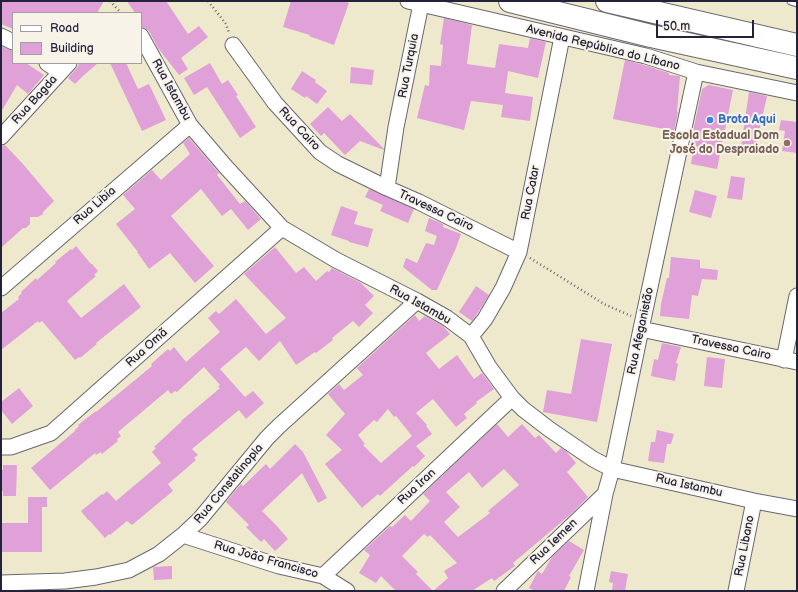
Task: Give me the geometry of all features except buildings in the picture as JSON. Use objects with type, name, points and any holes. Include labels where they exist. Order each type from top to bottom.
[{"type":"main road","name":"Avenida República do Líbano","points":[[510,1],[649,46],[797,68]]},
{"type":"main road","points":[[607,1],[797,45]]},
{"type":"street","name":"Avenida República do Líbano","points":[[415,2],[562,37],[649,46],[696,72],[797,93]]},
{"type":"street","name":"Rua Turquia","points":[[396,127],[415,2]]},
{"type":"street","points":[[1,36],[12,42]]},
{"type":"street","name":"Rua Catar","points":[[471,336],[486,319],[520,252],[562,37]]},
{"type":"street","name":"Rua Istambu","points":[[142,38],[190,125],[225,166],[282,228],[336,260],[447,318],[471,336],[489,367],[512,398],[523,409],[549,429],[594,459],[612,468],[797,510]]},
{"type":"street","name":"Rua Cairo","points":[[233,45],[275,103],[320,152],[338,164],[387,188]]},
{"type":"street","points":[[51,64],[65,68]]},
{"type":"street","name":"Rua Bagda","points":[[1,137],[65,68]]},
{"type":"street","name":"Rua Afeganistão","points":[[586,591],[605,494],[612,468],[696,72]]},
{"type":"street","name":"Rua Libia","points":[[1,288],[190,125]]},
{"type":"street","name":"Travessa Cairo","points":[[396,127],[387,188],[419,202],[520,252]]},
{"type":"street","name":"Rua Omã","points":[[1,447],[11,447],[52,433],[282,228]]},
{"type":"street","points":[[790,361],[797,296]]},
{"type":"street","name":"Rua Constatinopla","points":[[1,583],[65,581],[96,577],[129,570],[159,554],[200,519],[267,438],[279,426],[416,301]]},
{"type":"street","name":"Travessa Cairo","points":[[641,326],[790,361]]},
{"type":"street","name":"Rua Iran","points":[[323,576],[512,398]]},
{"type":"street","name":"Rua Iemen","points":[[504,591],[605,494]]},
{"type":"street","name":"Rua Libano","points":[[736,591],[754,501]]},
{"type":"street","name":"Rua João Francisco","points":[[183,535],[278,566],[323,576],[347,591]]},
{"type":"lane","points":[[790,1],[797,3]]},
{"type":"path","points":[[110,1],[120,12]]},
{"type":"path","points":[[208,1],[226,24],[233,45]]},
{"type":"path","points":[[520,252],[641,326]]},
{"type":"place","name":"Brota Aqui","points":[[710,120]]},
{"type":"place","name":"Escola Estadual Dom José do Despraiado","points":[[787,143]]}]
